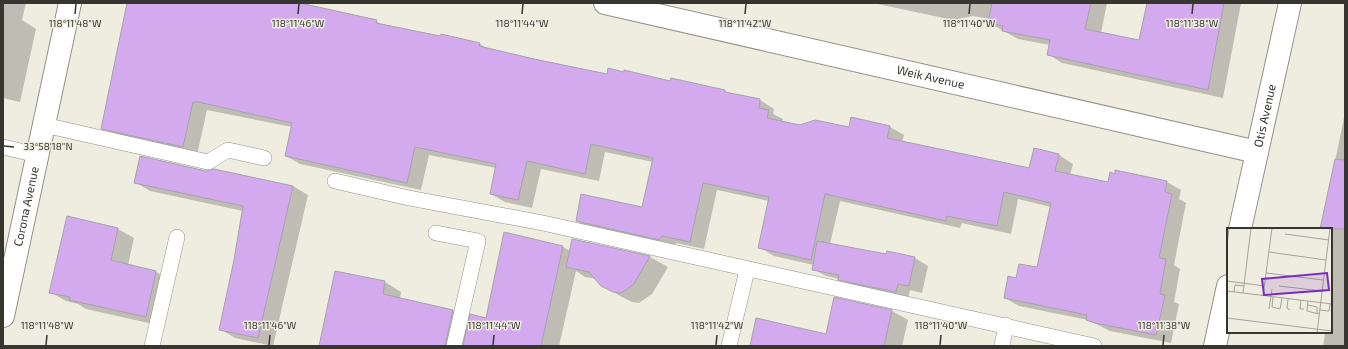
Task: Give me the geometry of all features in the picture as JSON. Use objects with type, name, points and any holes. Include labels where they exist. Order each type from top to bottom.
[{"type":"street","name":"Corona Avenue","points":[[3,316],[70,3]]},
{"type":"street","name":"Weik Avenue","points":[[604,3],[1258,152]]},
{"type":"street","name":"Otis Avenue","points":[[1240,228],[1290,3]]},
{"type":"street","points":[[1215,346],[1227,291]]},
{"type":"lane","points":[[44,125],[208,162],[228,150],[264,158]]},
{"type":"lane","points":[[3,147],[38,155]]},
{"type":"lane","points":[[335,181],[409,198],[544,223],[747,270],[1006,325],[1094,346]]},
{"type":"lane","points":[[436,233],[478,241],[454,346]]},
{"type":"lane","points":[[152,346],[177,237]]},
{"type":"lane","points":[[729,346],[747,270]]},
{"type":"lane","points":[[1002,346],[1006,325]]},
{"type":"building","points":[[127,3],[300,3],[377,20],[376,23],[440,36],[441,34],[480,43],[479,46],[607,74],[608,68],[624,72],[624,70],[670,81],[671,78],[725,90],[725,92],[760,99],[759,108],[769,110],[767,118],[800,125],[815,120],[849,127],[851,117],[890,126],[887,138],[1029,168],[1034,148],[1059,154],[1055,171],[1108,182],[1110,172],[1115,174],[1115,170],[1167,181],[1165,192],[1172,194],[1159,258],[1166,259],[1160,294],[1165,295],[1156,335],[1095,323],[1086,320],[1087,315],[1004,298],[1008,276],[1016,278],[1019,264],[1037,267],[1051,203],[1004,192],[997,226],[947,216],[946,221],[825,194],[811,260],[758,248],[769,197],[703,183],[690,242],[662,236],[659,240],[576,221],[581,194],[642,207],[653,158],[591,144],[585,174],[527,161],[518,200],[490,194],[496,164],[415,147],[407,183],[285,156],[292,123],[198,102],[193,102],[183,147],[101,129]]},
{"type":"building","points":[[992,3],[1091,3],[1085,29],[1139,40],[1147,3],[1224,3],[1208,90],[1047,55],[1050,40],[1002,31],[1003,26],[988,23]]},
{"type":"building","points":[[140,156],[206,171],[214,169],[293,186],[258,338],[219,330],[234,260],[243,206],[134,183]]},
{"type":"building","points":[[1335,159],[1345,160],[1345,229],[1320,228]]},
{"type":"building","points":[[67,216],[118,228],[111,260],[156,271],[146,317],[69,300],[70,297],[49,293]]},
{"type":"building","points":[[504,232],[563,246],[541,346],[463,346],[470,314],[486,318]]},
{"type":"building","points":[[572,239],[650,256],[634,284],[620,293],[613,292],[601,286],[589,272],[566,267]]},
{"type":"building","points":[[817,241],[886,254],[887,251],[915,257],[909,286],[898,284],[896,292],[838,280],[839,275],[812,270]]},
{"type":"building","points":[[335,271],[385,281],[383,294],[453,310],[445,346],[319,346]]},
{"type":"building","points":[[834,297],[892,310],[884,346],[750,346],[756,318],[826,334]]}]
